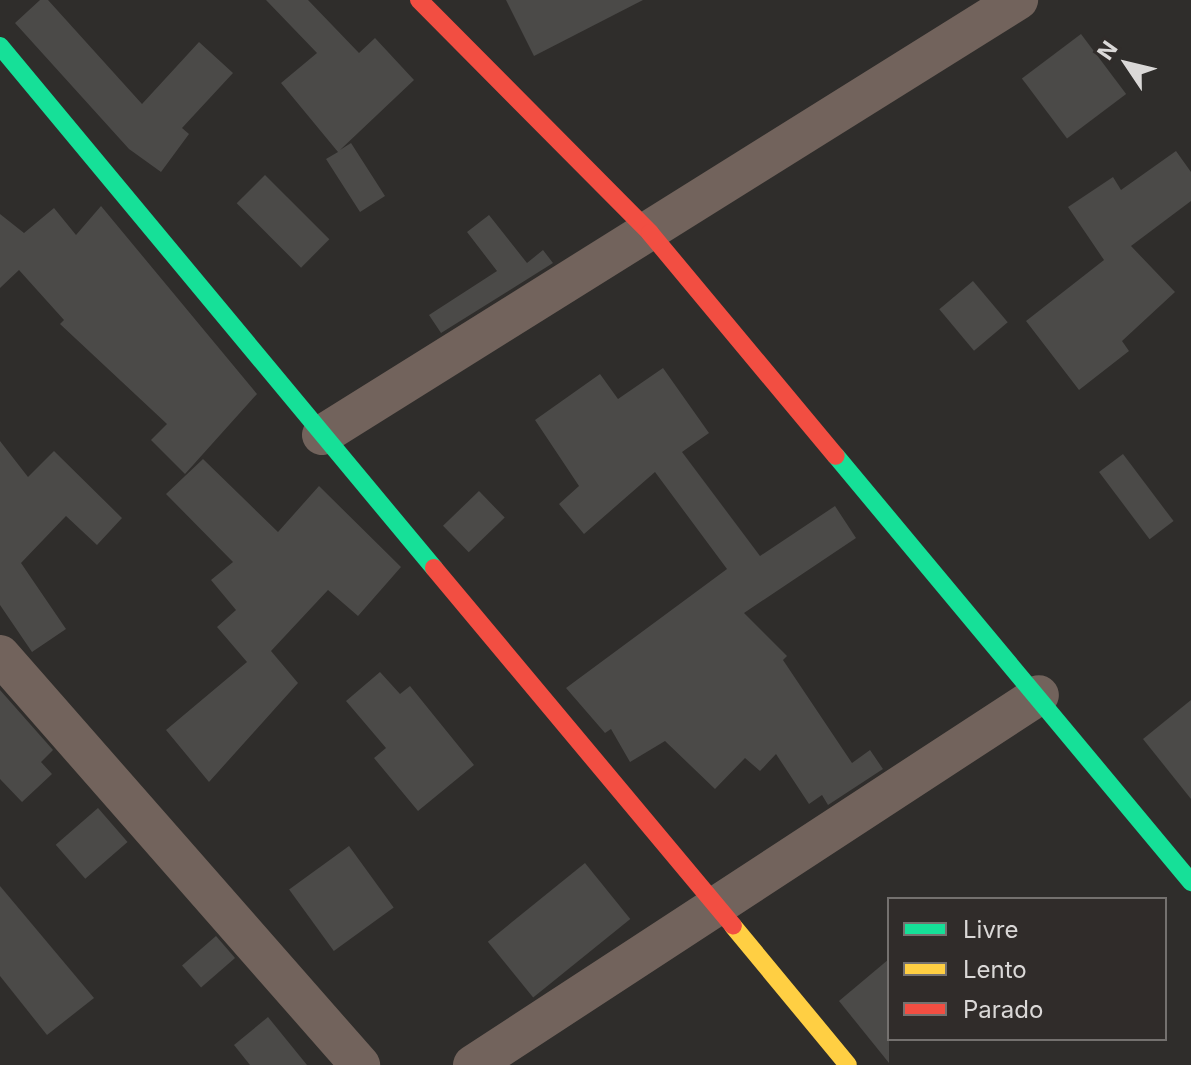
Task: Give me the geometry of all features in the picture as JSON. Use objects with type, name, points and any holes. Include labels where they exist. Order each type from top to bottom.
[{"type":"street","points":[[419,0],[650,233],[1039,695],[1191,882]]},
{"type":"street","points":[[322,435],[650,233],[1018,0]]},
{"type":"street","points":[[0,46],[848,1065]]},
{"type":"street","points":[[0,655],[360,1065]]},
{"type":"street","points":[[473,1065],[1039,695]]},
{"type":"building","points":[[40,0],[48,0],[142,104],[199,42],[233,73],[182,128],[189,134],[161,172],[129,149],[15,23]]},
{"type":"building","points":[[266,0],[308,0],[359,53],[375,38],[414,80],[340,150],[351,143],[385,196],[360,212],[326,159],[338,152],[281,83],[317,53]]},
{"type":"building","points":[[506,0],[643,0],[534,56]]},
{"type":"building","points":[[1081,34],[1126,94],[1067,138],[1022,79]]},
{"type":"building","points":[[1176,151],[1191,172],[1191,201],[1131,246],[1175,292],[1122,341],[1129,351],[1079,390],[1026,321],[1104,260],[1068,207],[1113,177],[1121,190]]},
{"type":"building","points":[[265,175],[329,239],[301,268],[237,203]]},
{"type":"building","points":[[101,206],[257,394],[185,474],[151,440],[167,424],[60,324],[64,320],[19,270],[0,288],[0,214],[24,233],[54,208],[76,235]]},
{"type":"building","points":[[489,215],[527,263],[543,250],[553,263],[441,333],[429,315],[497,271],[467,232]]},
{"type":"building","points":[[973,281],[1008,322],[974,351],[939,309]]},
{"type":"building","points":[[663,368],[709,433],[682,452],[760,556],[835,506],[856,538],[744,613],[787,656],[783,660],[852,763],[870,750],[883,769],[828,805],[822,795],[809,804],[776,754],[760,771],[745,758],[715,789],[665,741],[630,762],[611,729],[605,733],[566,688],[727,569],[655,472],[584,534],[559,504],[579,486],[535,420],[600,374],[618,399]]},
{"type":"building","points":[[0,441],[28,477],[54,451],[122,518],[97,545],[66,516],[21,563],[66,629],[32,652],[0,605]]},
{"type":"building","points":[[1123,454],[1174,521],[1150,539],[1099,472]]},
{"type":"building","points":[[203,459],[278,532],[319,486],[401,567],[358,616],[328,590],[271,651],[298,683],[209,782],[166,730],[247,662],[217,627],[236,610],[211,580],[233,562],[166,494]]},
{"type":"building","points":[[479,491],[505,518],[469,552],[443,526]]},
{"type":"building","points":[[380,672],[400,694],[410,686],[474,765],[418,811],[374,758],[386,748],[346,701]]},
{"type":"building","points":[[0,690],[53,750],[41,762],[52,774],[22,802],[0,779]]},
{"type":"building","points":[[1191,700],[1191,799],[1143,739]]},
{"type":"building","points":[[98,808],[128,842],[85,879],[56,845]]},
{"type":"building","points":[[349,846],[394,907],[334,951],[289,889]]},
{"type":"building","points":[[585,863],[630,919],[533,998],[488,942]]},
{"type":"building","points":[[0,886],[94,998],[47,1035],[0,976]]},
{"type":"building","points":[[216,936],[235,958],[201,987],[182,966]]},
{"type":"building","points":[[887,961],[889,1063],[839,1001]]},
{"type":"building","points":[[268,1017],[307,1065],[250,1065],[234,1045]]},
{"type":"traffic: fast","points":[[0,46],[434,568]]},
{"type":"traffic: fast","points":[[836,456],[1191,882]]},
{"type":"traffic: slow","points":[[733,926],[848,1065]]},
{"type":"traffic: jam","points":[[419,0],[650,233],[836,456]]},
{"type":"traffic: jam","points":[[434,568],[733,926]]}]
